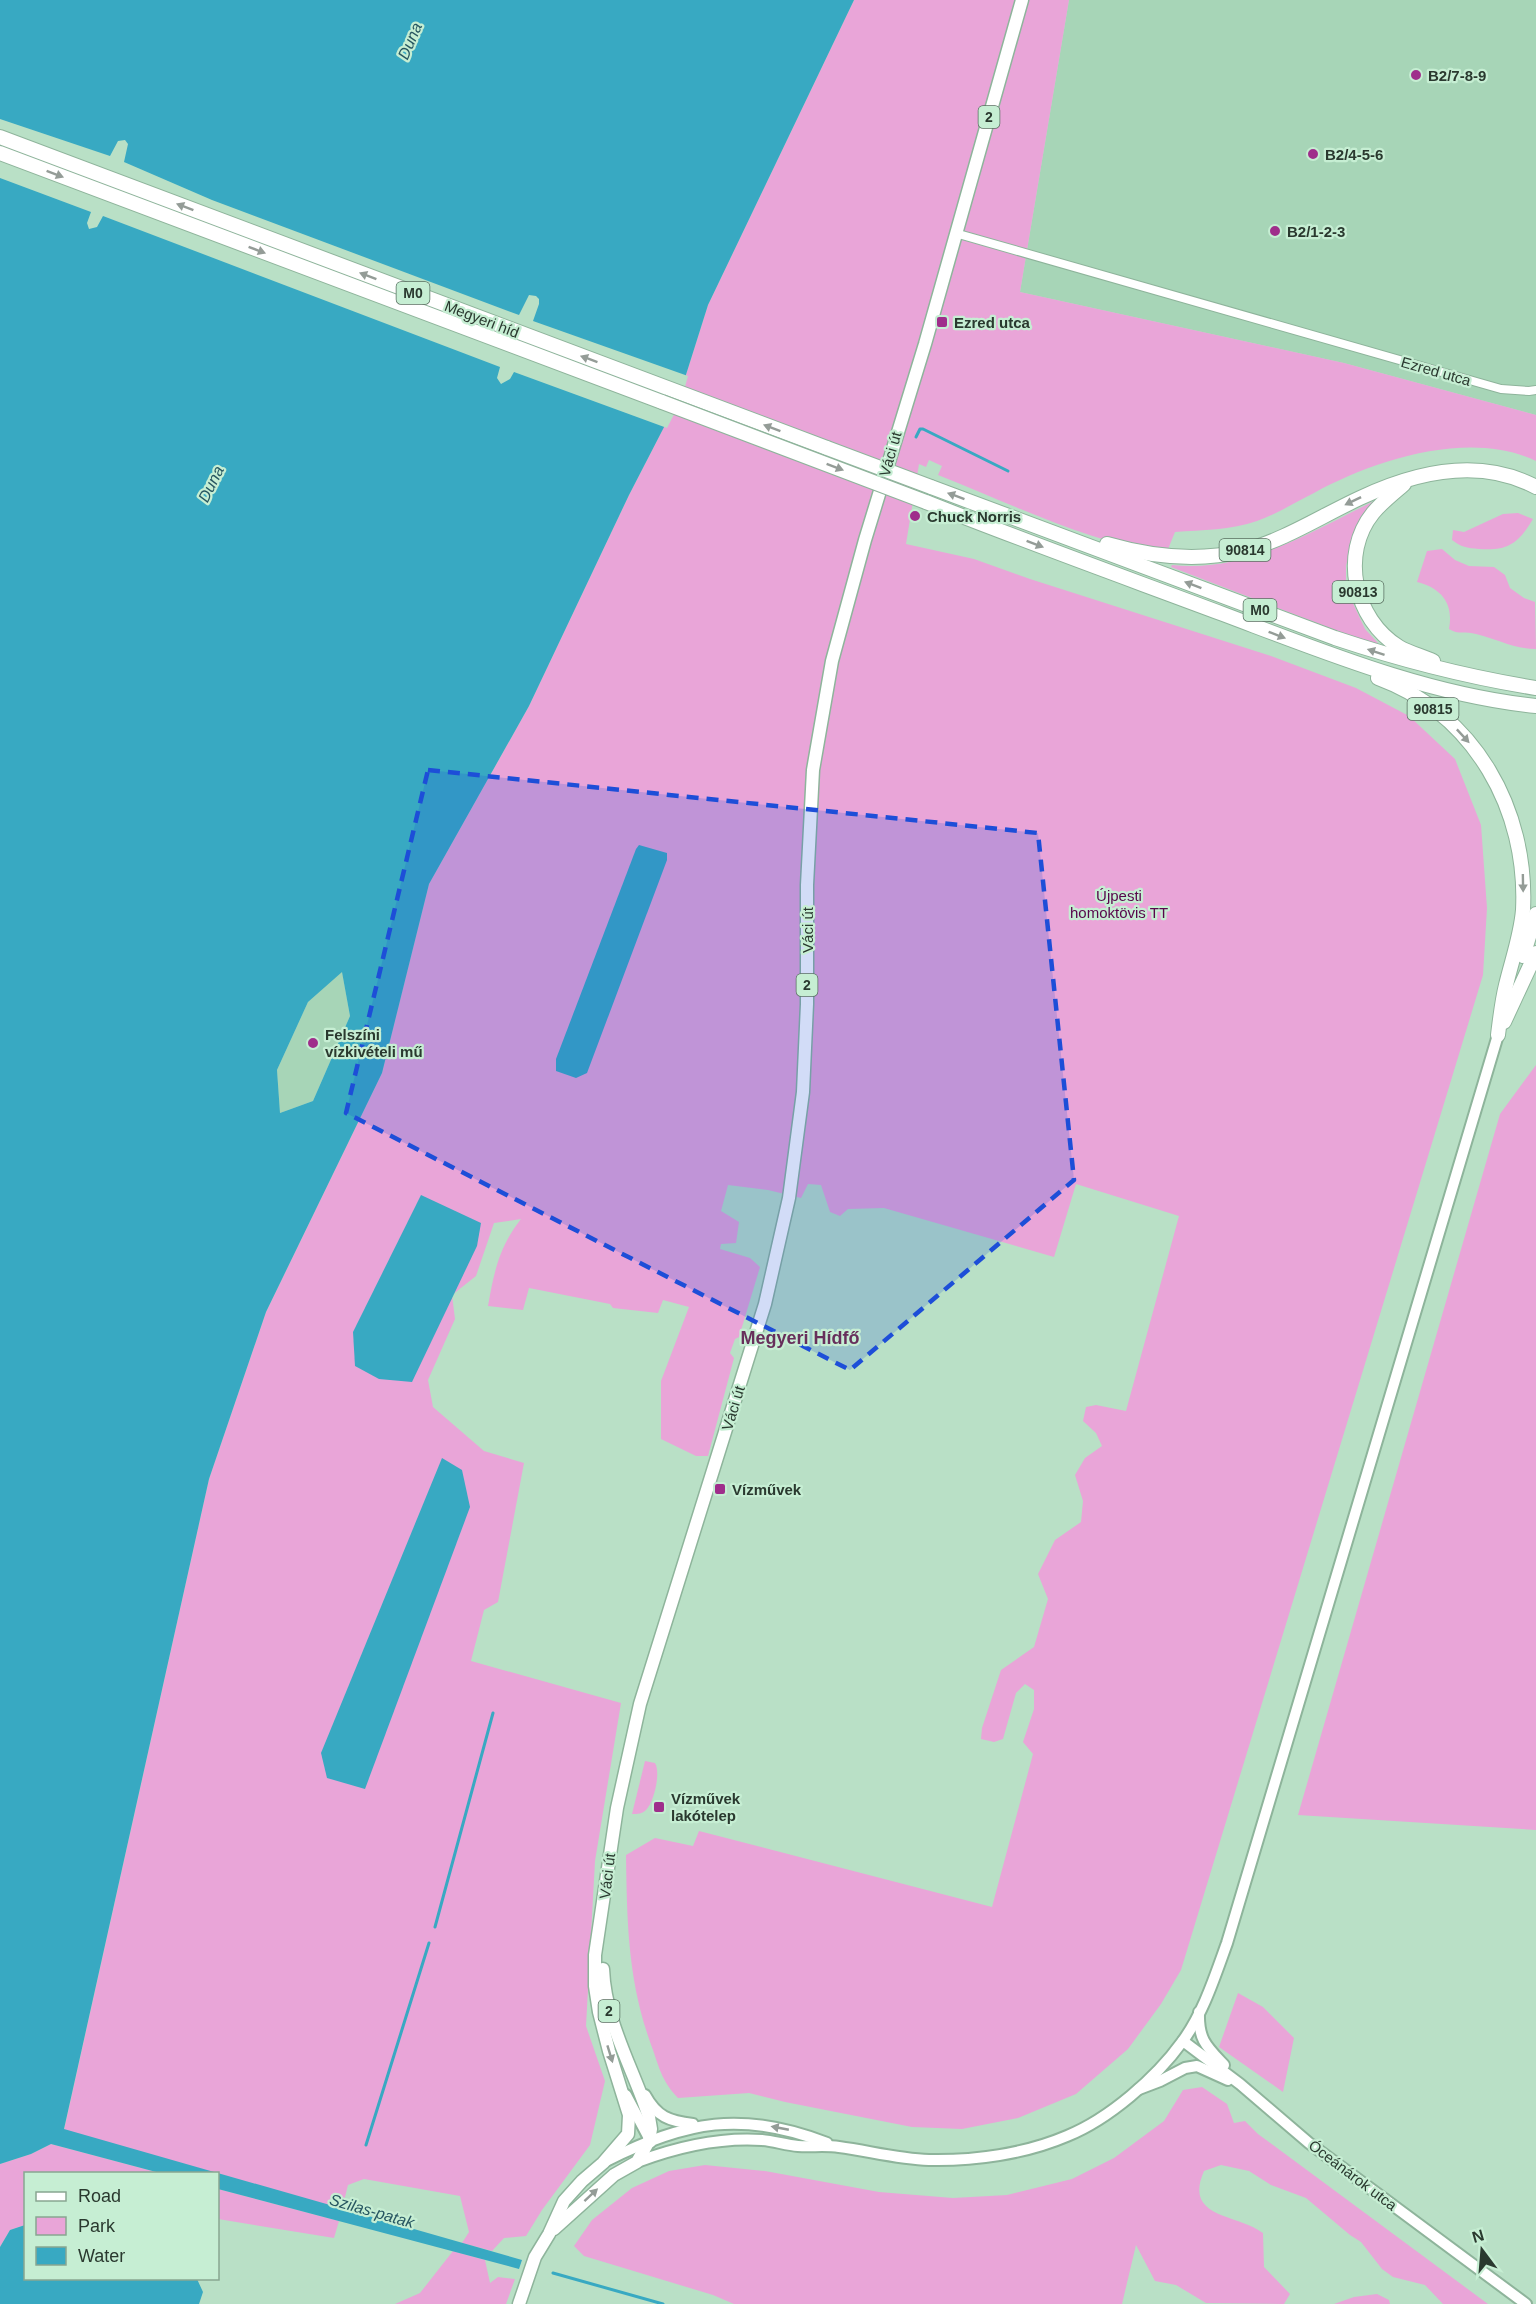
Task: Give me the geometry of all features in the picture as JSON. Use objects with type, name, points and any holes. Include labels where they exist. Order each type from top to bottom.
[{"type":"highway","name":"Megyeri híd","points":[[0,137],[1070,539]]},
{"type":"highway","name":"Megyeri híd","points":[[0,153],[1305,645]]},
{"type":"highway","name":"90813","points":[[1453,672],[1439,663],[1399,647],[1366,613],[1354,576],[1357,547],[1362,531],[1373,513],[1407,481],[1432,474],[1459,470],[1483,471],[1504,474],[1536,487]]},
{"type":"highway","name":"90814","points":[[1070,539],[1092,540],[1134,552],[1167,557],[1203,557],[1226,554],[1259,546],[1279,538],[1359,498],[1387,486],[1407,481]]},
{"type":"highway","name":"M0","points":[[1070,539],[1394,658],[1536,688]]},
{"type":"highway","name":"M0","points":[[1305,645],[1383,672],[1454,692],[1536,706]]},
{"type":"highway","name":"90815","points":[[1305,645],[1334,661],[1387,681],[1439,713],[1465,737],[1505,798],[1515,825],[1521,855],[1523,902],[1518,939],[1505,988],[1498,1035]]},
{"type":"highway","points":[[1498,1035],[1536,914]]},
{"type":"highway","points":[[1498,1035],[1536,953]]},
{"type":"main road","name":"Váci út","points":[[519,2304],[535,2257],[549,2234],[564,2201],[603,2163],[628,2134],[629,2115],[604,2031],[595,1986],[596,1955],[617,1808],[640,1704],[731,1416],[778,1253],[789,1198],[803,1092],[807,1004],[808,834],[813,770],[824,700],[840,628],[893,441],[925,344],[1022,0]]},
{"type":"main road","points":[[638,2083],[650,2105],[671,2121],[702,2125],[742,2123],[770,2126],[798,2132],[836,2146],[903,2158],[957,2160],[1013,2152],[1067,2136],[1103,2116],[1139,2089],[1183,2041],[1199,2011],[1227,1943],[1498,1035]]},
{"type":"main road","name":"Váci út","points":[[549,2234],[614,2175],[637,2162],[649,2141],[651,2129],[649,2117],[638,2083],[609,2013],[603,1984],[600,1935]]},
{"type":"main road","points":[[1199,2011],[1198,2026],[1207,2049],[1240,2084]]},
{"type":"main road","name":"Óceánárok utca","points":[[1183,2041],[1240,2084],[1309,2143],[1526,2304]]},
{"type":"main road","points":[[1139,2089],[1185,2068],[1197,2066],[1240,2084]]},
{"type":"main road","points":[[620,2085],[649,2141],[671,2150]]},
{"type":"main road","points":[[603,2163],[666,2134],[702,2125]]},
{"type":"main road","points":[[637,2162],[671,2150],[734,2140],[764,2140],[796,2146],[836,2146]]},
{"type":"street","name":"Ezred utca","points":[[956,233],[1501,389],[1529,392],[1536,390]]},
{"type":"highlighted area","points":[[428,770],[1038,833],[1074,1180],[850,1370],[346,1113]]},
{"type":"shaded area","points":[[1069,0],[1536,0],[1536,415],[1344,363],[1020,292]]},
{"type":"shaded area","name":"Felszíni vízkivételi mű","points":[[342,971],[350,1016],[313,1101],[280,1113],[277,1070],[308,1002]]},
{"type":"green space","name":"Újpesti homoktövis TT","points":[[854,0],[1069,0],[1020,292],[1344,363],[1536,415],[1536,461],[1510,452],[1482,448],[1453,448],[1393,460],[1338,481],[1257,521],[1227,528],[1175,532],[1166,554],[1107,541],[1050,521],[938,475],[942,466],[929,460],[926,467],[919,464],[906,544],[974,559],[1271,656],[1356,688],[1409,716],[1455,759],[1481,825],[1487,908],[1483,975],[1181,1970],[1161,2004],[1128,2049],[1076,2094],[1018,2118],[962,2129],[912,2127],[749,2093],[678,2098],[660,2070],[638,2002],[628,1930],[626,1855],[655,1838],[693,1846],[699,1831],[992,1907],[1033,1754],[1023,1742],[1034,1709],[1034,1690],[1025,1684],[1016,1693],[1003,1739],[994,1742],[981,1739],[982,1728],[1001,1670],[1034,1647],[1048,1599],[1038,1574],[1055,1540],[1081,1522],[1083,1501],[1075,1475],[1085,1458],[1102,1446],[1096,1433],[1083,1421],[1086,1407],[1096,1405],[1126,1411],[1179,1216],[1076,1184],[1054,1257],[884,1208],[848,1209],[840,1216],[830,1212],[821,1185],[808,1184],[801,1198],[768,1190],[728,1185],[721,1211],[739,1222],[736,1243],[721,1244],[720,1249],[750,1258],[760,1267],[739,1337],[735,1339],[730,1353],[734,1358],[708,1456],[696,1456],[661,1439],[661,1381],[689,1307],[663,1300],[658,1313],[613,1308],[610,1304],[529,1288],[523,1310],[488,1306],[498,1260],[507,1240],[521,1219],[494,1223],[476,1276],[452,1295],[455,1319],[428,1380],[433,1407],[484,1451],[524,1463],[498,1602],[484,1610],[471,1661],[621,1703],[595,1861],[586,2026],[605,2081],[590,2145],[542,2210],[526,2236],[504,2238],[492,2251],[462,2243],[469,2232],[460,2196],[364,2179],[348,2185],[342,2209],[219,2174],[219,2172],[212,2172],[64,2130],[209,1479],[266,1312],[382,1073],[429,884],[529,706],[629,495],[678,400],[708,305]]},
{"type":"green space","points":[[1376,500],[1353,535],[1346,566],[1346,581],[1351,599],[1365,629],[1378,643],[1377,646],[1171,567],[1172,565],[1199,566],[1226,563],[1252,556],[1303,536]]},
{"type":"green space","points":[[1518,513],[1533,519],[1517,540],[1505,547],[1471,548],[1461,546],[1452,540],[1453,530],[1464,532],[1503,514]]},
{"type":"green space","points":[[1442,549],[1455,560],[1469,566],[1494,567],[1505,575],[1510,588],[1524,598],[1535,602],[1536,649],[1449,629],[1449,612],[1444,598],[1433,588],[1417,582],[1427,551]]},
{"type":"green space","points":[[1536,1065],[1536,1830],[1298,1815],[1500,1114]]},
{"type":"green space","points":[[645,1761],[655,1763],[656,1787],[652,1801],[646,1810],[640,1814],[632,1814]]},
{"type":"green space","points":[[1238,1993],[1263,2007],[1294,2038],[1283,2092],[1219,2047]]},
{"type":"green space","points":[[1202,2087],[1227,2104],[1234,2123],[1245,2121],[1258,2134],[1488,2304],[1443,2304],[1425,2285],[1393,2277],[1382,2269],[1361,2242],[1306,2198],[1271,2185],[1249,2171],[1221,2165],[1204,2171],[1199,2187],[1201,2198],[1216,2212],[1263,2233],[1264,2267],[1290,2294],[1284,2304],[1206,2303],[1176,2285],[1155,2281],[1136,2245],[1122,2304],[734,2304],[713,2295],[584,2256],[574,2246],[592,2220],[632,2188],[669,2171],[705,2165],[765,2171],[879,2192],[953,2198],[1007,2195],[1072,2179],[1114,2158],[1164,2121],[1183,2090]]},
{"type":"green space","points":[[51,2144],[156,2172],[24,2172],[24,2225],[10,2230],[0,2247],[0,2164],[31,2154]]},
{"type":"green space","points":[[219,2189],[339,2221],[334,2238],[219,2219]]},
{"type":"green space","points":[[453,2251],[485,2260],[490,2283],[498,2277],[515,2279],[506,2304],[395,2304],[420,2293]]},
{"type":"green space","points":[[1377,2294],[1389,2300],[1390,2304],[1334,2304],[1354,2297]]},
{"type":"water","name":"Duna","points":[[0,0],[854,0],[708,305],[678,400],[629,495],[529,706],[429,884],[382,1073],[266,1312],[209,1479],[64,2129],[214,2172],[156,2172],[51,2144],[31,2154],[0,2164]],"holes":[[[342,972],[350,1016],[313,1101],[280,1113],[277,1070],[308,1002]]]},
{"type":"water","points":[[639,845],[667,853],[667,860],[587,1073],[576,1078],[556,1071],[556,1059]]},
{"type":"water","points":[[421,1195],[481,1223],[477,1246],[412,1382],[379,1379],[355,1366],[353,1332]]},
{"type":"water","points":[[442,1458],[462,1470],[470,1507],[365,1789],[327,1778],[321,1753]]},
{"type":"water","points":[[219,2173],[522,2260],[519,2269],[219,2189]]},
{"type":"water","points":[[24,2225],[24,2280],[197,2280],[203,2292],[199,2304],[0,2304],[0,2247],[10,2230]]},
{"type":"pier","points":[[0,119],[110,156],[118,141],[125,140],[128,144],[124,162],[212,200],[519,315],[529,295],[536,296],[539,304],[533,321],[688,376],[681,401],[667,428],[514,372],[510,379],[501,384],[497,378],[500,367],[103,216],[97,227],[89,229],[87,223],[91,212],[0,178]]},
{"type":"waterway","points":[[916,437],[920,429],[923,429],[1008,471]]},
{"type":"waterway","points":[[435,1927],[493,1713]]},
{"type":"waterway","points":[[366,2145],[429,1943]]},
{"type":"waterway","name":"Szilas-patak","points":[[553,2273],[663,2304]]},
{"type":"place","name":"B2/7-8-9","points":[[1416,75]]},
{"type":"place","name":"B2/4-5-6","points":[[1313,154]]},
{"type":"place","name":"B2/1-2-3","points":[[1275,231]]},
{"type":"place","name":"Ezred utca","points":[[942,322]]},
{"type":"place","name":"Chuck Norris","points":[[915,516]]},
{"type":"place","name":"Felszíni vízkivételi mű","points":[[313,1043]]},
{"type":"place","name":"Vízművek","points":[[720,1489]]},
{"type":"place","name":"Vízművek lakótelep","points":[[659,1807]]},
{"type":"district","name":"Megyeri Hídfő","points":[[800,1338]]}]
